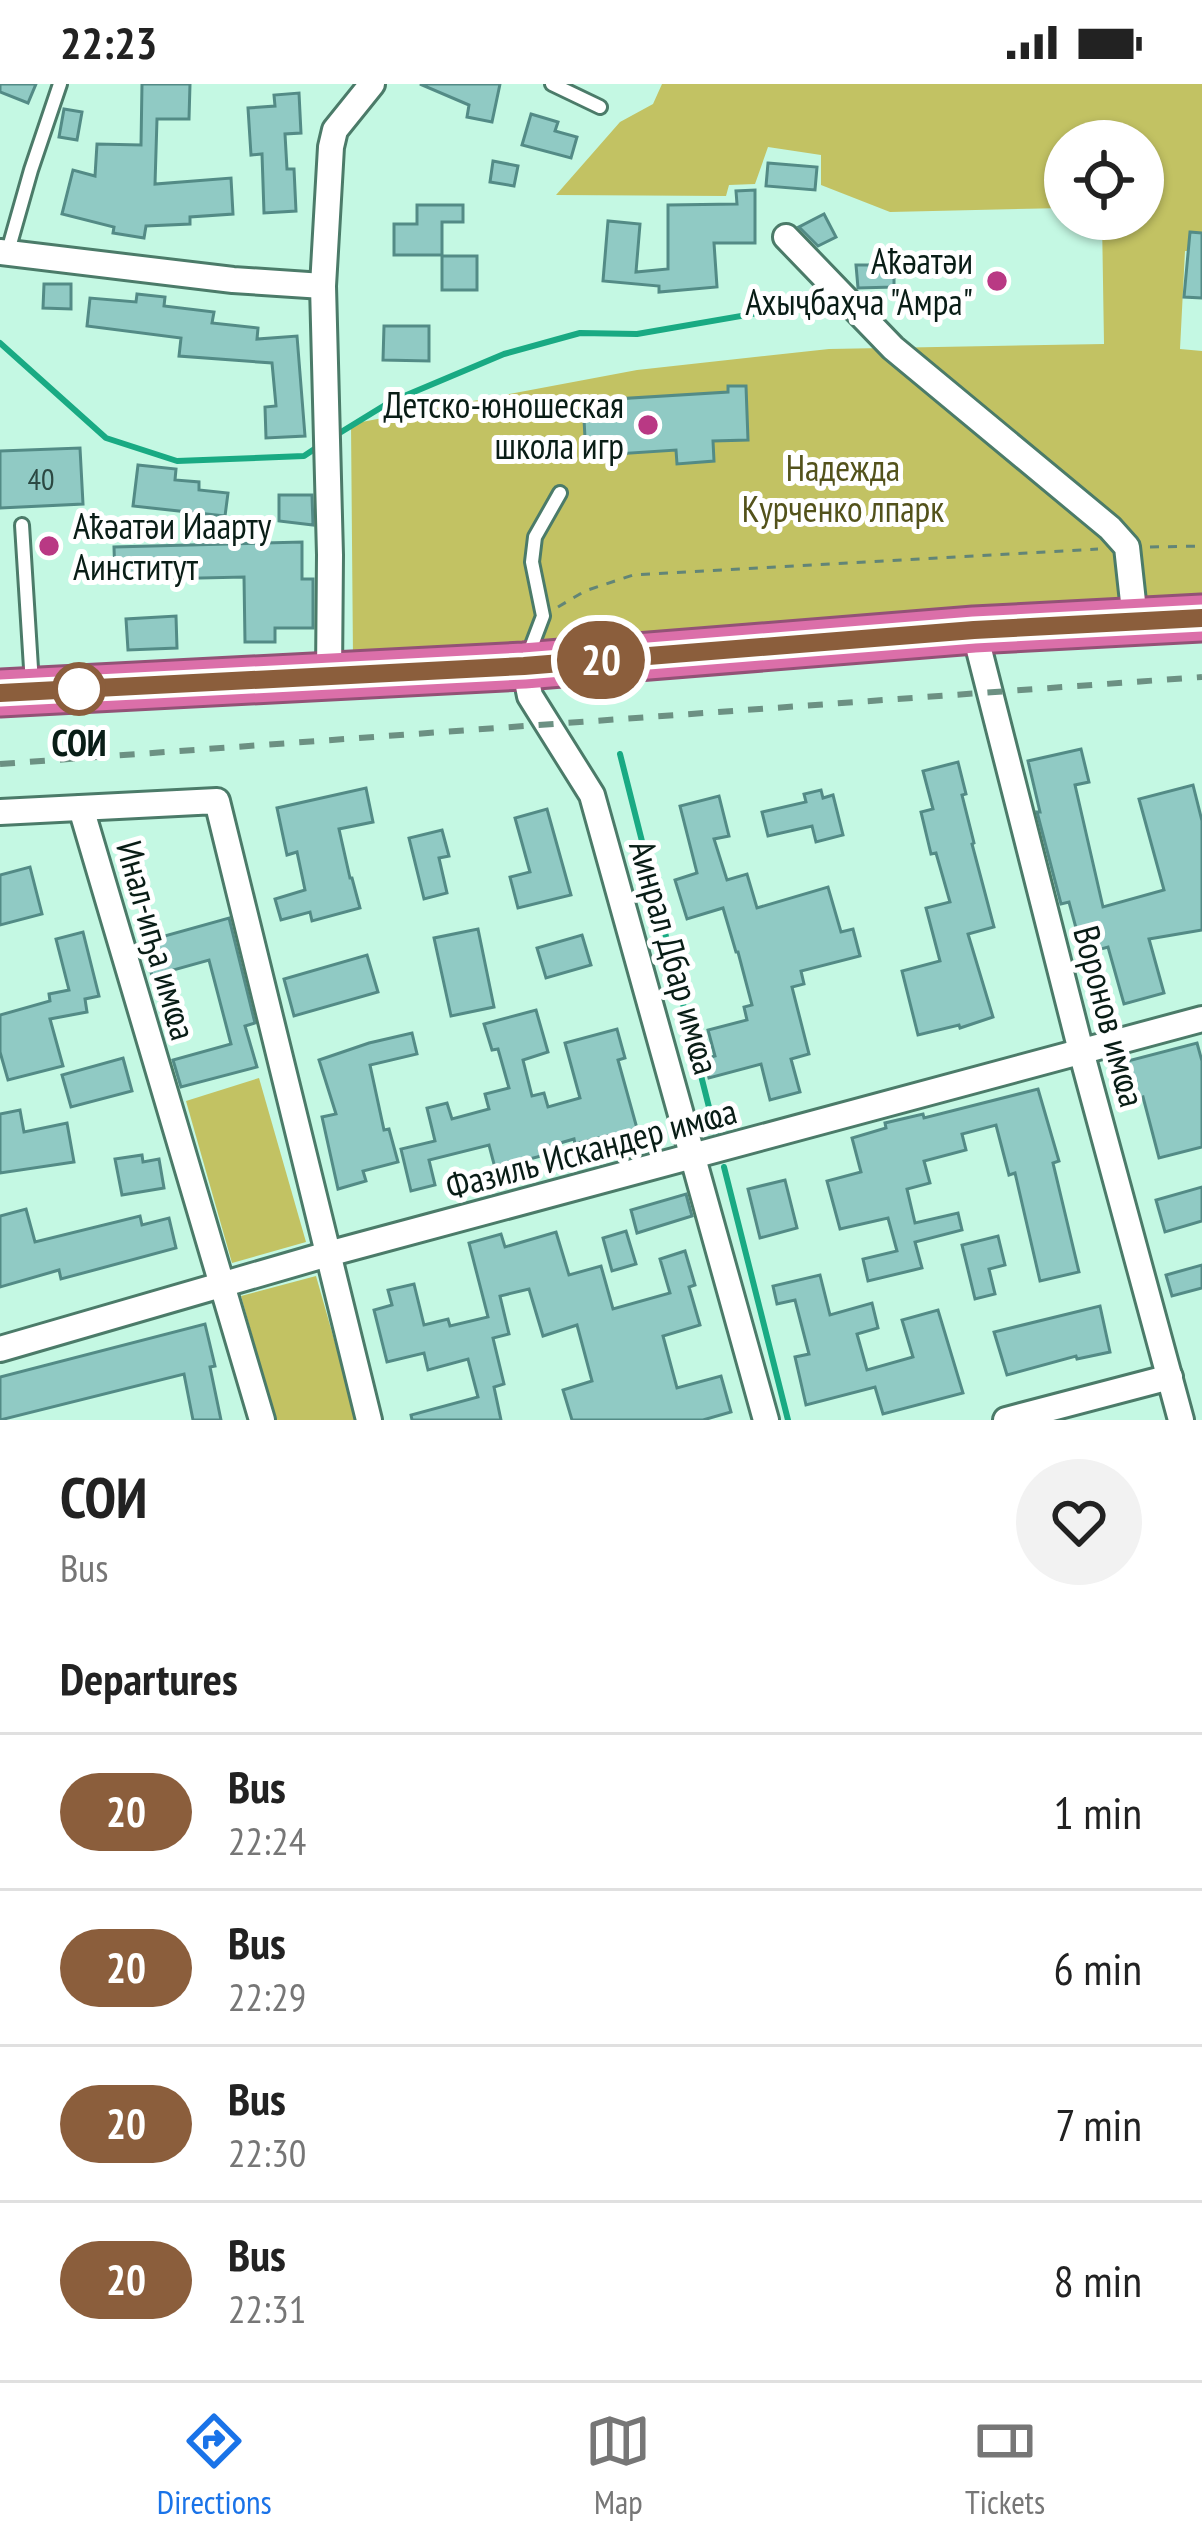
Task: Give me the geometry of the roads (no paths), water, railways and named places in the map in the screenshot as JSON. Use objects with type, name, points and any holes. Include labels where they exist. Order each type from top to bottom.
[{"type":"highway","points":[[16,692],[524,666],[974,630],[1202,618]]},
{"type":"street","points":[[329,675],[323,286],[331,147],[335,130],[373,84]]},
{"type":"street","points":[[786,237],[893,348],[1110,527],[1127,547],[1135,620]]},
{"type":"street","points":[[4,252],[232,280],[323,286]]},
{"type":"street","name":"Воронов имҩа","points":[[974,630],[1181,1420]]},
{"type":"street","name":"Аинрал Дбар имҩа","points":[[524,666],[530,696],[592,795],[766,1420]]},
{"type":"street","name":"Инал-иҧа имҩа","points":[[262,1420],[81,808],[217,801],[369,1420]]},
{"type":"street","points":[[0,812],[81,808]]},
{"type":"street","name":"Фазиль Искандер имҩа","points":[[0,1348],[1202,1019]]},
{"type":"street","points":[[1006,1420],[1169,1377]]},
{"type":"lane","points":[[4,252],[60,84]]},
{"type":"lane","points":[[552,84],[600,107]]},
{"type":"lane","points":[[524,666],[543,616],[532,562],[535,537],[560,493]]},
{"type":"lane","points":[[16,692],[22,526]]},
{"type":"waterway","points":[[333,437],[390,402],[504,354],[580,333],[637,334],[804,305],[829,287]]},
{"type":"waterway","points":[[0,343],[106,438],[177,461],[304,456],[322,444]]},
{"type":"waterway","points":[[620,754],[716,1135]]},
{"type":"waterway","points":[[724,1167],[788,1420]]},
{"type":"railway","points":[[0,764],[1202,677]]},
{"type":"place","name":"Аҟәатәи Ахыҷбаҳча \"Амра\"","points":[[997,281]]},
{"type":"place","name":"Детско-юношеская школа игр","points":[[648,425]]},
{"type":"place","name":"Аҟәатәи Иаарту Аинститут","points":[[49,546]]},
{"type":"place","name":"СОИ","points":[[79,689]]},
{"type":"park label","name":"Надежда Курченко лпарк","points":[[843,488]]}]
